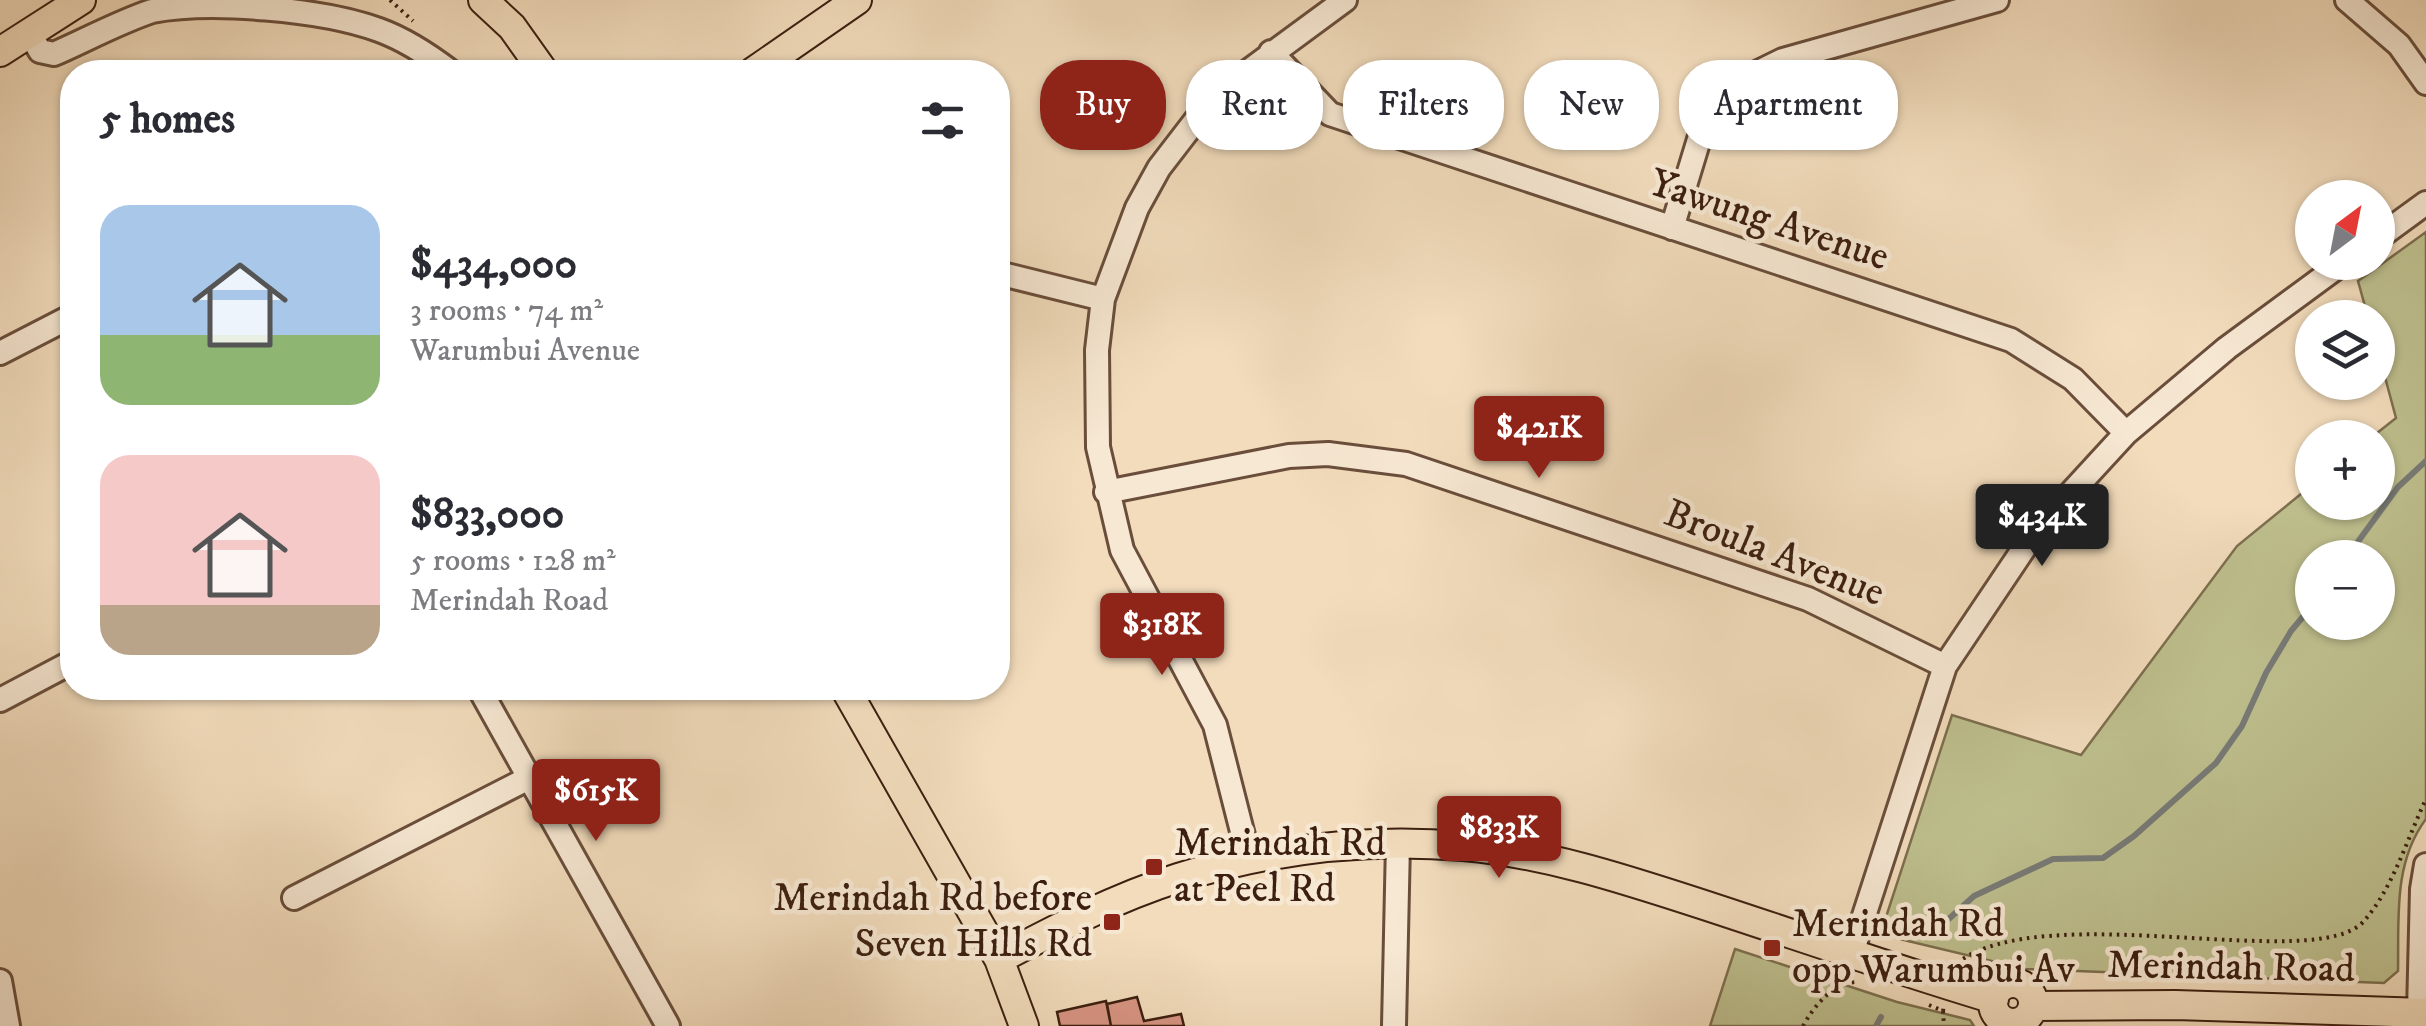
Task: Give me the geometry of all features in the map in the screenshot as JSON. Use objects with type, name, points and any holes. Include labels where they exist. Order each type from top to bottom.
[{"type":"main road","points":[[0,52],[81,0]]},
{"type":"main road","points":[[483,0],[512,27],[535,60]]},
{"type":"main road","points":[[770,60],[856,0]]},
{"type":"main road","points":[[852,700],[1000,960],[1024,1026]]},
{"type":"main road","points":[[1000,960],[1104,905],[1181,877],[1249,859],[1334,845],[1398,843],[1466,847],[1580,866],[1852,953],[1946,998],[1994,999],[2006,984],[2020,984],[2030,993],[2019,1018]]},
{"type":"main road","name":"Merindah Road","points":[[2019,1018],[2174,1005],[2422,1013]]},
{"type":"street","points":[[1249,859],[1215,725],[1122,550],[1106,492],[1096,404],[1103,299],[1137,208],[1159,168],[1196,120],[1271,52],[1345,0]]},
{"type":"street","points":[[1672,228],[1704,122],[1734,84],[1783,60],[1997,0]]},
{"type":"street","points":[[2347,0],[2398,45],[2426,83]]},
{"type":"street","points":[[30,34],[40,51],[54,54],[155,10],[224,3],[313,12],[380,30],[436,60]]},
{"type":"street","name":"Yawung Avenue","points":[[1271,52],[1330,114],[2011,340],[2074,379],[2126,433]]},
{"type":"street","points":[[2395,226],[2426,203]]},
{"type":"street","points":[[1010,276],[1103,299]]},
{"type":"street","points":[[1852,953],[1945,666],[2035,532],[2126,433],[2227,348],[2320,280]]},
{"type":"street","points":[[0,353],[60,322]]},
{"type":"street","name":"Broula Avenue","points":[[1106,492],[1289,456],[1328,454],[1406,464],[1808,599],[1945,666]]},
{"type":"street","points":[[0,700],[60,668]]},
{"type":"street","points":[[486,700],[668,1026]]},
{"type":"street","points":[[294,898],[529,778]]},
{"type":"street","points":[[1394,1026],[1398,843]]},
{"type":"street","points":[[2422,1013],[2422,889],[2426,865]]},
{"type":"street","points":[[0,981],[8,1026]]},
{"type":"path","points":[[1944,1026],[1946,998],[1957,962],[1976,950],[2048,935],[2185,936],[2282,942],[2340,937],[2362,923],[2371,909],[2389,880],[2426,800]]},
{"type":"path","points":[[1803,1026],[1828,993],[1852,981],[1863,983]]},
{"type":"path","points":[[1926,1004],[1946,998]]},
{"type":"green space","points":[[2426,232],[2426,819],[2415,836],[2403,873],[2398,971],[2384,983],[2025,969],[1895,938],[1885,920],[1952,715],[2081,755],[2237,546],[2295,499],[2295,520],[2395,520],[2396,418],[2391,400],[2395,400],[2395,300],[2363,300],[2358,281],[2395,280],[2395,254]]},
{"type":"green space","points":[[1735,949],[1897,1002],[1970,1020],[1974,1026],[1710,1026]]},
{"type":"building","points":[[1137,997],[1144,1021],[1181,1014],[1184,1026],[1111,1026],[1107,1004]]},
{"type":"building","points":[[1106,1001],[1111,1026],[1060,1026],[1057,1012]]},
{"type":"waterway","points":[[2359,540],[2398,487],[2426,461]]},
{"type":"waterway","points":[[1930,936],[1974,896],[2053,859],[2103,858],[2134,836],[2216,763],[2242,726],[2266,673],[2295,626]]},
{"type":"waterway","points":[[1876,1026],[1881,1017]]},
{"type":"place","name":"Merindah Rd at Peel Rd","points":[[1154,867]]},
{"type":"place","name":"Merindah Rd before Seven Hills Rd","points":[[1112,922]]},
{"type":"place","name":"Merindah Rd opp Warumbui Av","points":[[1772,948]]}]
